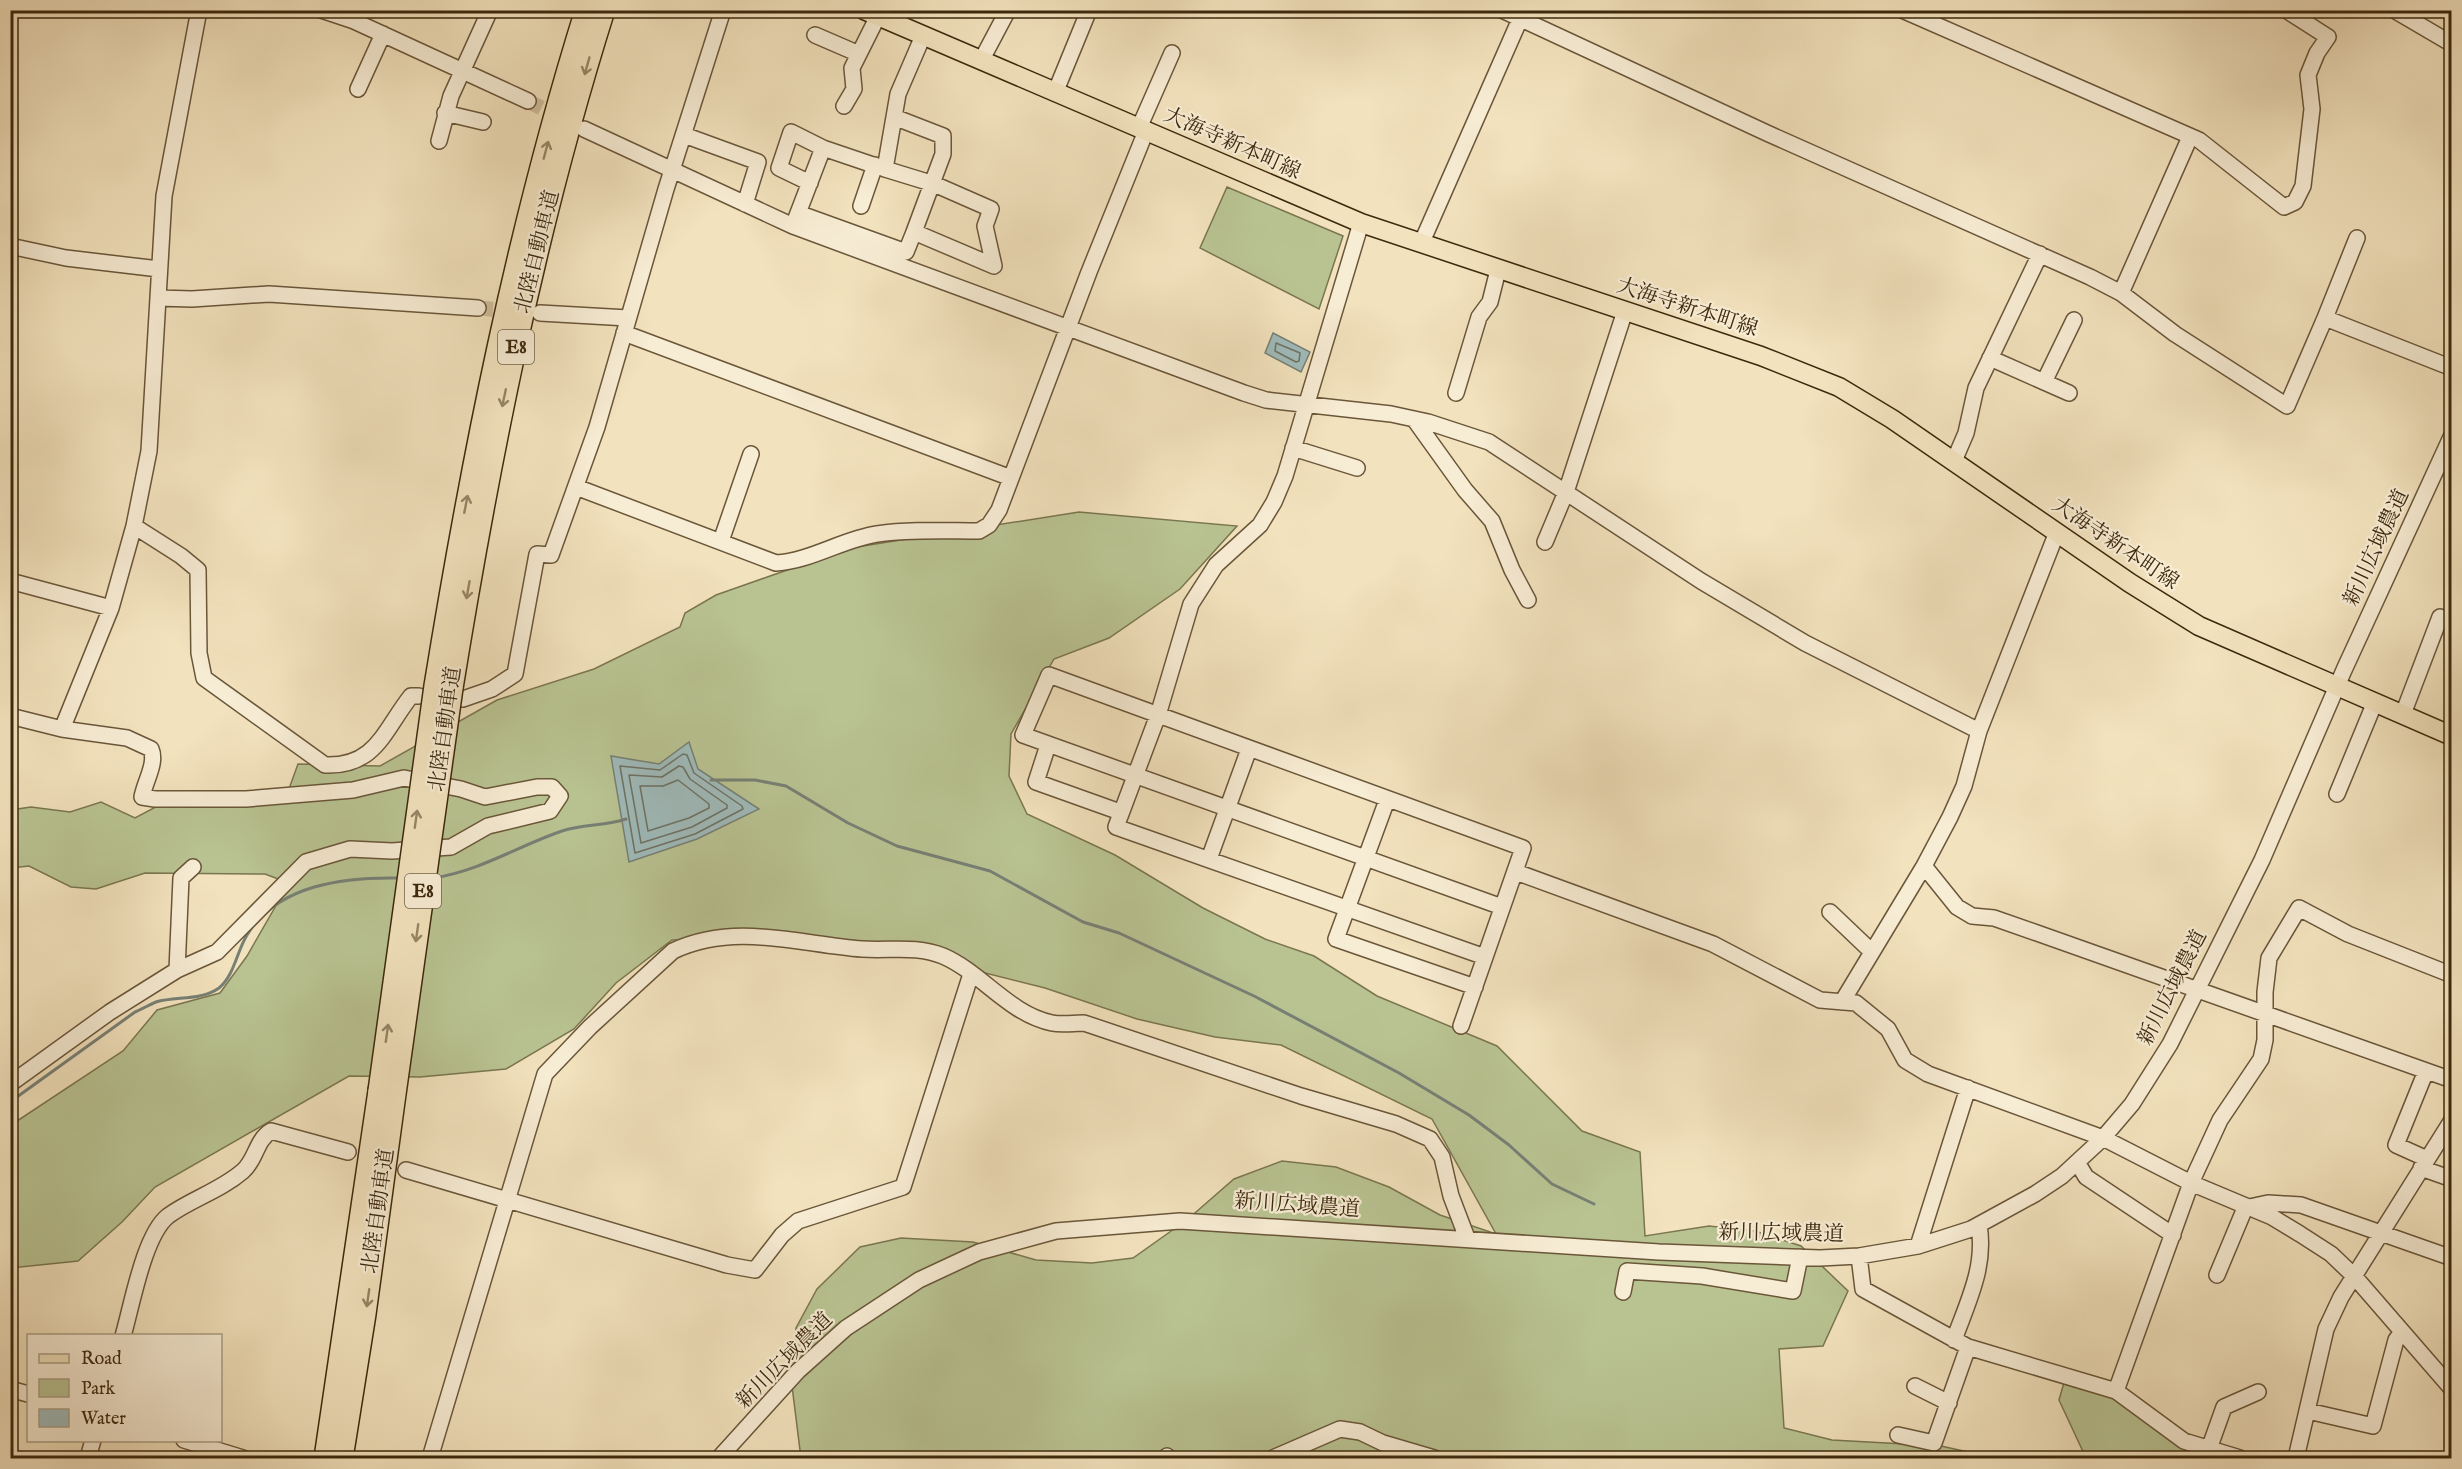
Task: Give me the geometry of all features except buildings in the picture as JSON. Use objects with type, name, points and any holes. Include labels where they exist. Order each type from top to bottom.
[{"type":"highway","name":"北陸自動車道","points":[[342,1458],[364,1326],[387,1092],[466,504],[502,327],[532,201],[586,10]]},
{"type":"highway","name":"北陸自動車道","points":[[442,692],[522,317],[569,127],[604,10]]},
{"type":"highway","name":"北陸自動車道","points":[[325,1458],[362,1211],[387,1092]]},
{"type":"highway","points":[[316,1458],[362,1211]]},
{"type":"main road","name":"大海寺新本町線","points":[[880,14],[922,36],[1361,224],[1796,368],[1839,387],[1954,460],[2130,583],[2199,626],[2451,736]]},
{"type":"street","points":[[62,729],[111,608],[134,526],[149,451],[164,196],[199,10]]},
{"type":"street","points":[[321,10],[383,34],[528,101]]},
{"type":"street","points":[[439,141],[445,113],[462,69],[490,10]]},
{"type":"street","points":[[134,526],[181,556],[198,570],[199,653],[204,678],[325,765],[342,766],[363,758],[377,746],[411,696],[492,689],[515,674],[537,554],[551,555],[576,487],[723,10]]},
{"type":"street","points":[[981,61],[1008,10]]},
{"type":"street","points":[[1055,93],[1089,10]]},
{"type":"street","points":[[1502,10],[1522,15],[2121,293],[2175,334],[2287,406],[2357,238]]},
{"type":"street","points":[[1902,10],[2190,137],[2235,166],[2284,207],[2295,202],[2303,186],[2312,109],[2308,75],[2317,53],[2328,38],[2286,10]]},
{"type":"street","points":[[2394,10],[2451,44]]},
{"type":"street","points":[[844,106],[854,89],[852,68],[880,14]]},
{"type":"street","points":[[1421,244],[1522,15]]},
{"type":"street","points":[[358,89],[383,34]]},
{"type":"street","points":[[815,35],[859,54]]},
{"type":"street","points":[[861,206],[880,167],[898,94],[922,36]]},
{"type":"street","points":[[576,487],[776,563],[792,562],[877,534],[979,531],[989,525],[999,510],[1172,53]]},
{"type":"street","points":[[445,113],[483,122]]},
{"type":"street","points":[[584,129],[745,204],[906,252],[934,184],[943,154],[943,136],[894,117]]},
{"type":"street","points":[[810,183],[779,168],[791,132],[824,148],[934,184],[991,209],[985,226],[994,266],[914,232]]},
{"type":"street","points":[[684,135],[758,162],[745,204]]},
{"type":"street","points":[[2121,293],[2190,137]]},
{"type":"street","points":[[796,220],[824,148]]},
{"type":"street","points":[[796,220],[1067,328],[1244,393],[1266,400],[1338,406],[1414,419],[1489,442],[1701,581],[1805,643],[1979,731]]},
{"type":"street","points":[[1361,224],[1293,448],[1274,502],[1260,525],[1216,565],[1191,604],[1158,715],[1116,827],[1485,957]]},
{"type":"street","points":[[10,246],[66,258],[159,269]]},
{"type":"street","points":[[1954,460],[1966,433],[1976,388],[2040,254]]},
{"type":"street","points":[[1456,393],[1479,317],[1490,302],[1498,270]]},
{"type":"street","points":[[158,298],[192,299],[269,294],[478,308]]},
{"type":"street","points":[[1545,542],[1566,492],[1625,311]]},
{"type":"street","points":[[540,313],[628,318]]},
{"type":"street","points":[[2325,318],[2451,368]]},
{"type":"street","points":[[2043,382],[2074,320]]},
{"type":"street","points":[[624,333],[1011,478]]},
{"type":"street","points":[[1990,358],[2069,393]]},
{"type":"street","points":[[1414,419],[1465,490],[1492,521],[1512,570],[1528,600]]},
{"type":"street","name":"新川広域農道","points":[[719,1458],[798,1371],[846,1328],[919,1280],[979,1252],[1024,1238],[1065,1230],[1179,1221],[1659,1252],[1800,1257],[1859,1256],[1918,1246],[1979,1225],[2035,1194],[2077,1162],[2103,1138],[2132,1104],[2170,1044],[2262,861],[2451,435]]},
{"type":"street","points":[[1293,448],[1357,468]]},
{"type":"street","points":[[721,541],[751,454]]},
{"type":"street","points":[[1842,1002],[1924,866],[1964,786],[1979,731],[2057,532]]},
{"type":"street","points":[[10,581],[111,608]]},
{"type":"street","points":[[2403,714],[2440,617]]},
{"type":"street","points":[[1461,1026],[1523,848],[1049,675],[1023,735],[1502,907]]},
{"type":"street","points":[[2337,794],[2375,702]]},
{"type":"street","points":[[10,716],[62,729],[127,738],[151,749],[154,756],[142,797],[155,799],[246,800],[353,790],[404,778],[461,789],[485,797],[537,786],[552,786],[558,790],[556,804],[549,811],[488,826],[451,847],[392,851],[350,849],[316,857],[306,862],[217,952],[177,970],[110,1012],[10,1084]]},
{"type":"street","points":[[1048,745],[1036,782],[1120,812]]},
{"type":"street","points":[[1209,859],[1250,749]]},
{"type":"street","points":[[1387,800],[1367,860],[1336,939],[1475,987]]},
{"type":"street","points":[[1924,866],[1957,907],[1972,916],[1994,918],[2451,1080]]},
{"type":"street","points":[[177,970],[181,878],[194,867]]},
{"type":"street","points":[[1516,872],[1713,944],[1820,1000],[1856,1003],[1888,1029],[1905,1060],[1928,1074],[2103,1138],[2191,1183],[2272,1218],[2300,1233],[2331,1254],[2354,1276],[2451,1389]]},
{"type":"street","points":[[2116,1391],[2191,1183],[2220,1120],[2261,1059],[2265,1040],[2265,992],[2269,958],[2299,908],[2348,934],[2451,975]]},
{"type":"street","points":[[1830,912],[1872,952]]},
{"type":"street","points":[[430,1458],[545,1074],[590,1027],[673,951],[689,943],[753,934],[856,948],[908,948],[943,956],[1022,1012],[1052,1023],[1084,1023],[1300,1096],[1396,1124],[1430,1139],[1442,1157],[1451,1196],[1467,1238]]},
{"type":"street","points":[[406,1170],[727,1265],[755,1270],[782,1235],[798,1221],[903,1187],[971,974]]},
{"type":"street","points":[[2426,1071],[2396,1144],[2451,1179]]},
{"type":"street","points":[[1918,1246],[1968,1088]]},
{"type":"street","points":[[2296,1458],[2326,1329],[2354,1276],[2451,1120]]},
{"type":"street","points":[[123,1334],[152,1235],[167,1217],[212,1193],[245,1170],[262,1137],[272,1131],[348,1152]]},
{"type":"street","points":[[2077,1162],[2086,1177],[2173,1235]]},
{"type":"street","points":[[2245,1208],[2268,1203],[2301,1205],[2451,1258]]},
{"type":"street","points":[[2217,1275],[2245,1208]]},
{"type":"street","points":[[1954,1340],[1980,1270],[1982,1246],[1979,1225]]},
{"type":"street","points":[[1859,1256],[1863,1289],[1954,1340],[1968,1347],[2116,1391],[2184,1441],[2240,1458]]},
{"type":"street","points":[[1623,1292],[1627,1271],[1702,1276],[1793,1291],[1800,1257]]},
{"type":"street","points":[[2308,1411],[2373,1426],[2396,1341],[2402,1332]]},
{"type":"street","points":[[1898,1435],[1934,1443],[1968,1347]]},
{"type":"street","points":[[1915,1386],[1948,1403]]},
{"type":"street","points":[[10,1389],[27,1394]]},
{"type":"street","points":[[2209,1449],[2224,1407],[2258,1392]]},
{"type":"street","points":[[1273,1458],[1340,1429],[1360,1432],[1383,1443],[1434,1458]]},
{"type":"street","points":[[88,1458],[92,1442]]},
{"type":"street","points":[[191,1442],[243,1458]]},
{"type":"green space","points":[[1227,187],[1343,236],[1319,309],[1200,248]]},
{"type":"green space","points":[[1079,512],[1237,526],[1180,589],[1109,638],[1054,659],[1011,734],[1009,776],[1027,814],[1115,855],[1203,908],[1265,939],[1314,956],[1377,996],[1497,1046],[1582,1131],[1640,1152],[1645,1236],[1709,1226],[1755,1231],[1801,1246],[1848,1291],[1823,1346],[1779,1349],[1784,1428],[1832,1440],[1941,1446],[1995,1458],[801,1458],[792,1386],[796,1328],[817,1289],[860,1247],[901,1238],[973,1242],[1036,1260],[1092,1263],[1133,1258],[1188,1219],[1234,1179],[1282,1161],[1336,1167],[1389,1187],[1440,1215],[1496,1234],[1432,1119],[1281,1045],[1215,1037],[1137,1019],[1045,988],[906,953],[792,938],[672,940],[616,983],[574,1029],[506,1069],[420,1077],[349,1076],[155,1187],[122,1222],[78,1261],[11,1268],[11,1125],[123,1051],[157,1010],[220,993],[247,956],[289,883],[265,874],[145,873],[96,889],[71,887],[29,866],[11,868],[11,810],[31,807],[70,812],[101,802],[135,818],[167,801],[285,800],[298,764],[380,766],[497,700],[594,669],[680,627],[685,613],[716,595],[850,548]]},
{"type":"green space","points":[[2065,1379],[2113,1396],[2188,1449],[2214,1458],[2086,1458],[2059,1400]]},
{"type":"water","points":[[1273,333],[1310,352],[1301,372],[1265,353]]},
{"type":"water","points":[[689,742],[698,769],[759,809],[697,839],[629,862],[611,756],[659,764]]},
{"type":"waterway","points":[[711,780],[755,780],[786,786],[848,823],[897,846],[990,871],[1083,922],[1119,933],[1254,996],[1399,1073],[1469,1115],[1509,1145],[1552,1184],[1594,1204]]},
{"type":"waterway","points":[[433,878],[467,870],[562,831],[626,819]]},
{"type":"waterway","points":[[10,1102],[135,1012],[156,1002],[196,997],[219,988],[232,970],[247,935],[260,918],[276,904],[294,894],[335,882],[399,878]]},
{"type":"tunnel","points":[[528,101],[563,119]]},
{"type":"tunnel","points":[[478,308],[514,311]]}]
